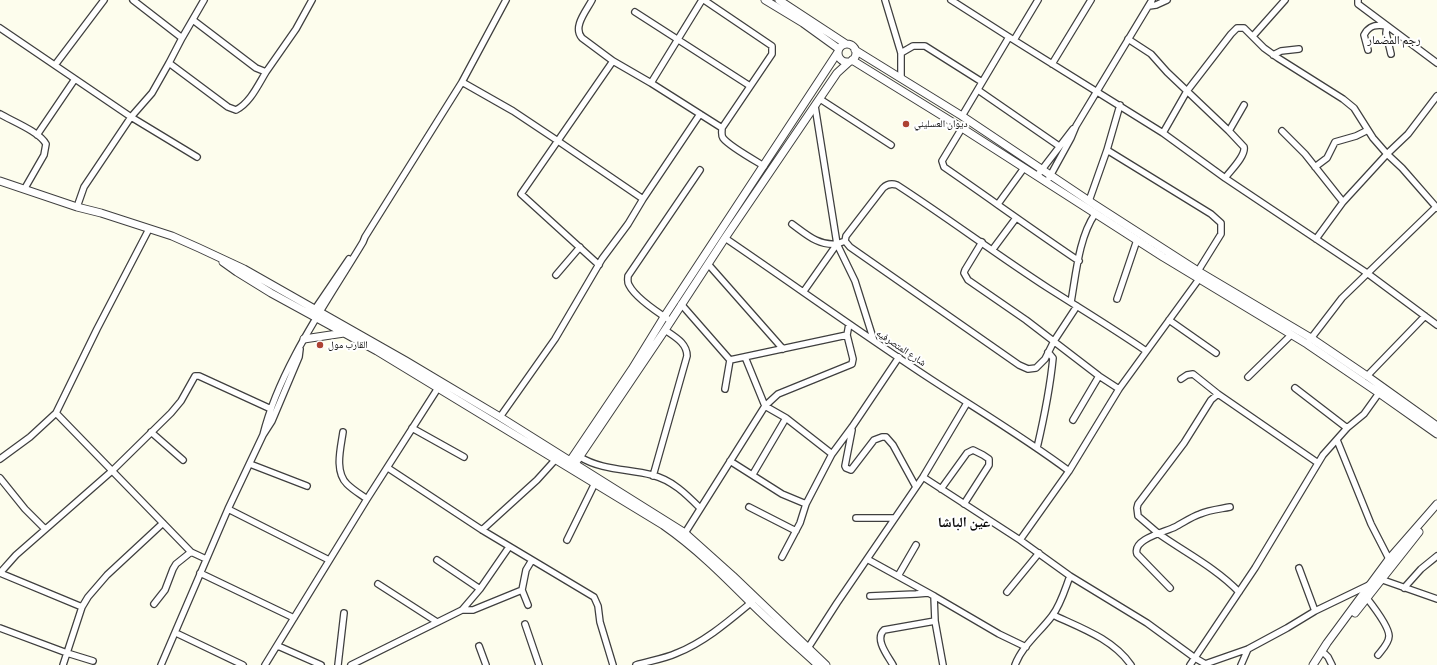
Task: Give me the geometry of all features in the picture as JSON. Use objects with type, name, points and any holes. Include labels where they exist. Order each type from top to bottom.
[{"type":"street","points":[[55,65],[104,0]]},
{"type":"street","points":[[133,0],[182,38]]},
{"type":"street","points":[[77,207],[84,187],[131,117],[152,93],[204,0]]},
{"type":"street","points":[[169,63],[228,107],[236,110],[242,107],[247,101],[296,29],[312,0]]},
{"type":"street","points":[[263,435],[270,409],[288,369],[316,314],[364,241],[365,237],[462,82],[506,0]]},
{"type":"street","points":[[592,0],[579,23],[579,35],[613,62],[651,83],[722,128]]},
{"type":"street","points":[[651,83],[703,0],[772,46],[772,54],[722,128],[724,138],[764,166]]},
{"type":"street","points":[[765,0],[803,23],[838,51],[842,61],[850,61],[962,128],[1037,176],[1049,179],[1089,202],[1291,335],[1309,341],[1437,434]]},
{"type":"street","points":[[778,0],[788,3],[846,44],[852,46],[855,50],[962,116],[1041,169],[1049,179],[1095,214],[1367,376],[1437,426]]},
{"type":"street","points":[[885,0],[902,53],[901,78]]},
{"type":"street","points":[[951,0],[1163,133],[1225,178],[1367,273],[1437,325]]},
{"type":"street","points":[[962,116],[982,82],[1038,0]]},
{"type":"street","points":[[1052,64],[1091,0]]},
{"type":"street","points":[[1037,176],[1076,126],[1150,3],[1156,5],[1167,0]]},
{"type":"street","points":[[1358,0],[1358,4],[1437,63]]},
{"type":"street","points":[[1253,36],[1282,1]]},
{"type":"street","points":[[635,12],[750,86]]},
{"type":"street","points":[[193,20],[256,68],[266,72]]},
{"type":"street","points":[[1368,50],[1364,35],[1367,30],[1376,25],[1387,26]]},
{"type":"street","points":[[1387,26],[1386,33],[1391,54]]},
{"type":"street","points":[[0,28],[131,117],[197,157]]},
{"type":"street","points":[[1163,133],[1187,91],[1234,30],[1237,28],[1244,28],[1273,54],[1304,76],[1349,104],[1387,154],[1402,168],[1436,208],[1367,273],[1332,309],[1309,341]]},
{"type":"street","points":[[1128,39],[1151,54],[1167,72],[1242,144],[1244,150],[1243,155],[1225,178]]},
{"type":"street","points":[[571,465],[664,317],[764,166],[840,47],[846,44]]},
{"type":"street","points":[[902,53],[913,46],[925,46],[982,82]]},
{"type":"street","points":[[1273,54],[1281,51],[1299,49]]},
{"type":"street","points":[[571,465],[580,457],[666,330],[681,304],[725,238],[837,73],[855,56],[855,50]]},
{"type":"street","points":[[599,265],[521,194],[613,62]]},
{"type":"street","points":[[37,135],[75,79]]},
{"type":"street","points":[[462,82],[512,111],[643,199]]},
{"type":"street","points":[[978,90],[1060,146]]},
{"type":"street","points":[[1316,239],[1343,202],[1387,154],[1408,134],[1437,96]]},
{"type":"street","points":[[820,99],[891,145]]},
{"type":"street","points":[[1089,202],[1107,150],[1120,105]]},
{"type":"street","points":[[1229,131],[1244,105]]},
{"type":"street","points":[[815,106],[836,244],[855,281],[874,341]]},
{"type":"street","points":[[0,114],[37,135],[46,144],[46,149],[24,188]]},
{"type":"street","points":[[500,417],[555,340],[599,265],[628,224],[700,114]]},
{"type":"street","points":[[1049,179],[1076,126]]},
{"type":"street","points":[[962,128],[942,161],[944,167],[1079,261]]},
{"type":"street","points":[[1315,168],[1327,158],[1335,142],[1356,136],[1368,130]]},
{"type":"street","points":[[1282,131],[1305,154],[1343,202]]},
{"type":"street","points":[[1020,540],[1069,471],[1119,389],[1169,320],[1199,275],[1221,234],[1220,223],[1211,214],[1107,150]]},
{"type":"street","points":[[998,204],[1024,168]]},
{"type":"street","points":[[671,321],[645,301],[629,286],[627,281],[628,276],[700,170]]},
{"type":"street","points":[[0,180],[77,207],[172,236],[244,269],[344,332],[556,459],[571,465],[685,532],[818,665]]},
{"type":"street","points":[[845,241],[846,236],[883,188],[886,185],[896,185],[993,249],[1048,288],[1146,351]]},
{"type":"street","points":[[1071,302],[1079,261],[1088,229],[1095,214]]},
{"type":"street","points":[[993,249],[1016,218]]},
{"type":"street","points":[[792,224],[820,243],[829,245],[845,241]]},
{"type":"street","points":[[0,459],[30,437],[56,413],[97,329],[149,229]]},
{"type":"street","name":"شارع المتصرفيه","points":[[725,238],[804,291],[874,341],[1037,448],[1069,471]]},
{"type":"street","points":[[1117,298],[1137,240]]},
{"type":"street","points":[[845,241],[850,247],[1019,365],[1028,369],[1036,368],[1045,359],[1054,341],[1077,306]]},
{"type":"street","points":[[982,242],[965,270],[964,273],[968,280],[1012,309],[1099,376],[1119,389]]},
{"type":"street","points":[[804,291],[836,244]]},
{"type":"street","points":[[556,275],[580,247]]},
{"type":"street","points":[[708,264],[784,349]]},
{"type":"street","points":[[681,304],[730,360]]},
{"type":"street","points":[[316,314],[406,361],[500,417],[595,483],[664,525],[682,538],[826,665]]},
{"type":"street","points":[[1367,376],[1425,316]]},
{"type":"street","points":[[1169,320],[1216,353]]},
{"type":"street","points":[[685,532],[765,406],[778,394],[852,364],[853,360],[847,335],[849,324]]},
{"type":"street","points":[[653,476],[687,356],[687,351],[684,344],[666,330]]},
{"type":"street","points":[[304,339],[344,332]]},
{"type":"street","points":[[730,360],[847,335]]},
{"type":"street","points":[[1248,377],[1291,335]]},
{"type":"street","points":[[161,665],[228,509],[263,435],[272,421],[299,357],[300,347]]},
{"type":"street","points":[[1037,448],[1045,415],[1053,358],[1048,352]]},
{"type":"street","points":[[745,357],[765,406],[786,418],[832,454]]},
{"type":"street","points":[[782,557],[803,516],[806,504],[832,454],[899,357]]},
{"type":"street","points":[[725,389],[730,360]]},
{"type":"street","points":[[1181,379],[1193,374],[1218,394],[1318,463]]},
{"type":"street","points":[[82,607],[0,573],[16,555],[112,470],[177,407],[194,378],[197,376],[270,409]]},
{"type":"street","points":[[1073,420],[1099,376]]},
{"type":"street","points":[[265,665],[367,499],[438,388]]},
{"type":"street","points":[[1294,388],[1347,428]]},
{"type":"street","points":[[1190,665],[1274,537],[1326,450],[1347,428],[1364,414],[1379,393]]},
{"type":"street","points":[[1218,394],[1211,400],[1184,442],[1138,504],[1137,508],[1138,516],[1158,533],[1214,571],[1239,592]]},
{"type":"street","points":[[808,648],[867,558],[923,477],[967,403]]},
{"type":"street","points":[[56,413],[191,552],[206,559]]},
{"type":"street","points":[[753,474],[786,418]]},
{"type":"street","points":[[852,427],[845,466],[846,468],[851,470],[874,440],[882,436],[886,437],[893,445],[916,487]]},
{"type":"street","points":[[412,428],[464,457]]},
{"type":"street","points":[[151,432],[183,460]]},
{"type":"street","points":[[343,432],[340,472],[346,483],[367,499]]},
{"type":"street","points":[[1337,440],[1371,524],[1389,559]]},
{"type":"street","points":[[941,489],[967,453],[973,450],[983,454],[989,459],[990,465],[964,504]]},
{"type":"street","points":[[580,457],[595,464],[653,476],[682,490],[700,508]]},
{"type":"street","points":[[482,530],[537,480],[556,459]]},
{"type":"street","points":[[730,461],[753,474],[782,494],[806,504]]},
{"type":"street","points":[[250,464],[307,486]]},
{"type":"street","points":[[388,468],[509,547],[594,597],[598,606],[600,622],[613,665]]},
{"type":"street","points":[[923,477],[1020,540],[1070,576],[1147,623],[1195,658],[1206,664],[1248,649],[1315,611],[1371,583]]},
{"type":"street","points":[[0,478],[25,509],[45,529]]},
{"type":"street","points":[[566,540],[595,483]]},
{"type":"street","points":[[1313,665],[1327,643],[1389,559],[1437,504]]},
{"type":"street","points":[[749,507],[796,531]]},
{"type":"street","points":[[1170,588],[1137,554],[1137,545],[1158,533],[1174,528],[1197,515],[1230,507]]},
{"type":"street","points":[[228,509],[329,560]]},
{"type":"street","points":[[1317,665],[1366,597],[1437,510]]},
{"type":"street","points":[[856,518],[894,518]]},
{"type":"street","points":[[63,665],[82,607],[96,586],[163,522]]},
{"type":"street","points":[[898,576],[916,545]]},
{"type":"street","points":[[351,665],[462,610],[480,589],[509,547]]},
{"type":"street","points":[[154,604],[165,590],[176,564],[191,552]]},
{"type":"street","points":[[1007,592],[1039,553]]},
{"type":"street","points":[[1404,588],[1421,569],[1437,557]]},
{"type":"street","points":[[867,558],[999,634],[1026,647]]},
{"type":"street","points":[[437,560],[480,589]]},
{"type":"street","points":[[528,605],[522,590],[526,570],[532,560]]},
{"type":"street","points":[[1299,568],[1315,611]]},
{"type":"street","points":[[200,572],[294,618]]},
{"type":"street","points":[[1015,665],[1026,647],[1053,614],[1064,594],[1070,576]]},
{"type":"street","points":[[1380,579],[1437,599]]},
{"type":"street","points":[[378,584],[437,622]]},
{"type":"street","points":[[462,610],[473,610],[522,590]]},
{"type":"street","points":[[870,596],[928,593]]},
{"type":"street","points":[[934,596],[935,620],[943,665]]},
{"type":"street","points":[[1366,597],[1381,618],[1388,632],[1389,638],[1378,655]]},
{"type":"street","points":[[636,665],[648,663],[688,648],[709,635],[754,601]]},
{"type":"street","points":[[338,665],[344,613]]},
{"type":"street","points":[[1053,614],[1106,641],[1123,655],[1131,665]]},
{"type":"street","points":[[893,665],[880,640],[882,632],[884,630],[935,620]]},
{"type":"street","points":[[525,624],[539,665]]},
{"type":"street","points":[[0,628],[93,661]]},
{"type":"street","points":[[176,633],[243,665]]},
{"type":"street","points":[[278,646],[321,665]]},
{"type":"street","points":[[479,646],[486,665]]},
{"type":"street","points":[[1240,665],[1248,649]]},
{"type":"street","points":[[1325,654],[1332,665]]},
{"type":"place","name":"ديوان العسليني","points":[[906,124]]},
{"type":"place","name":"القارب مول","points":[[320,345]]},
{"type":"district","name":"رجم المضمار","points":[[1394,40]]},
{"type":"district","name":"عين الباشا","points":[[964,523]]}]
